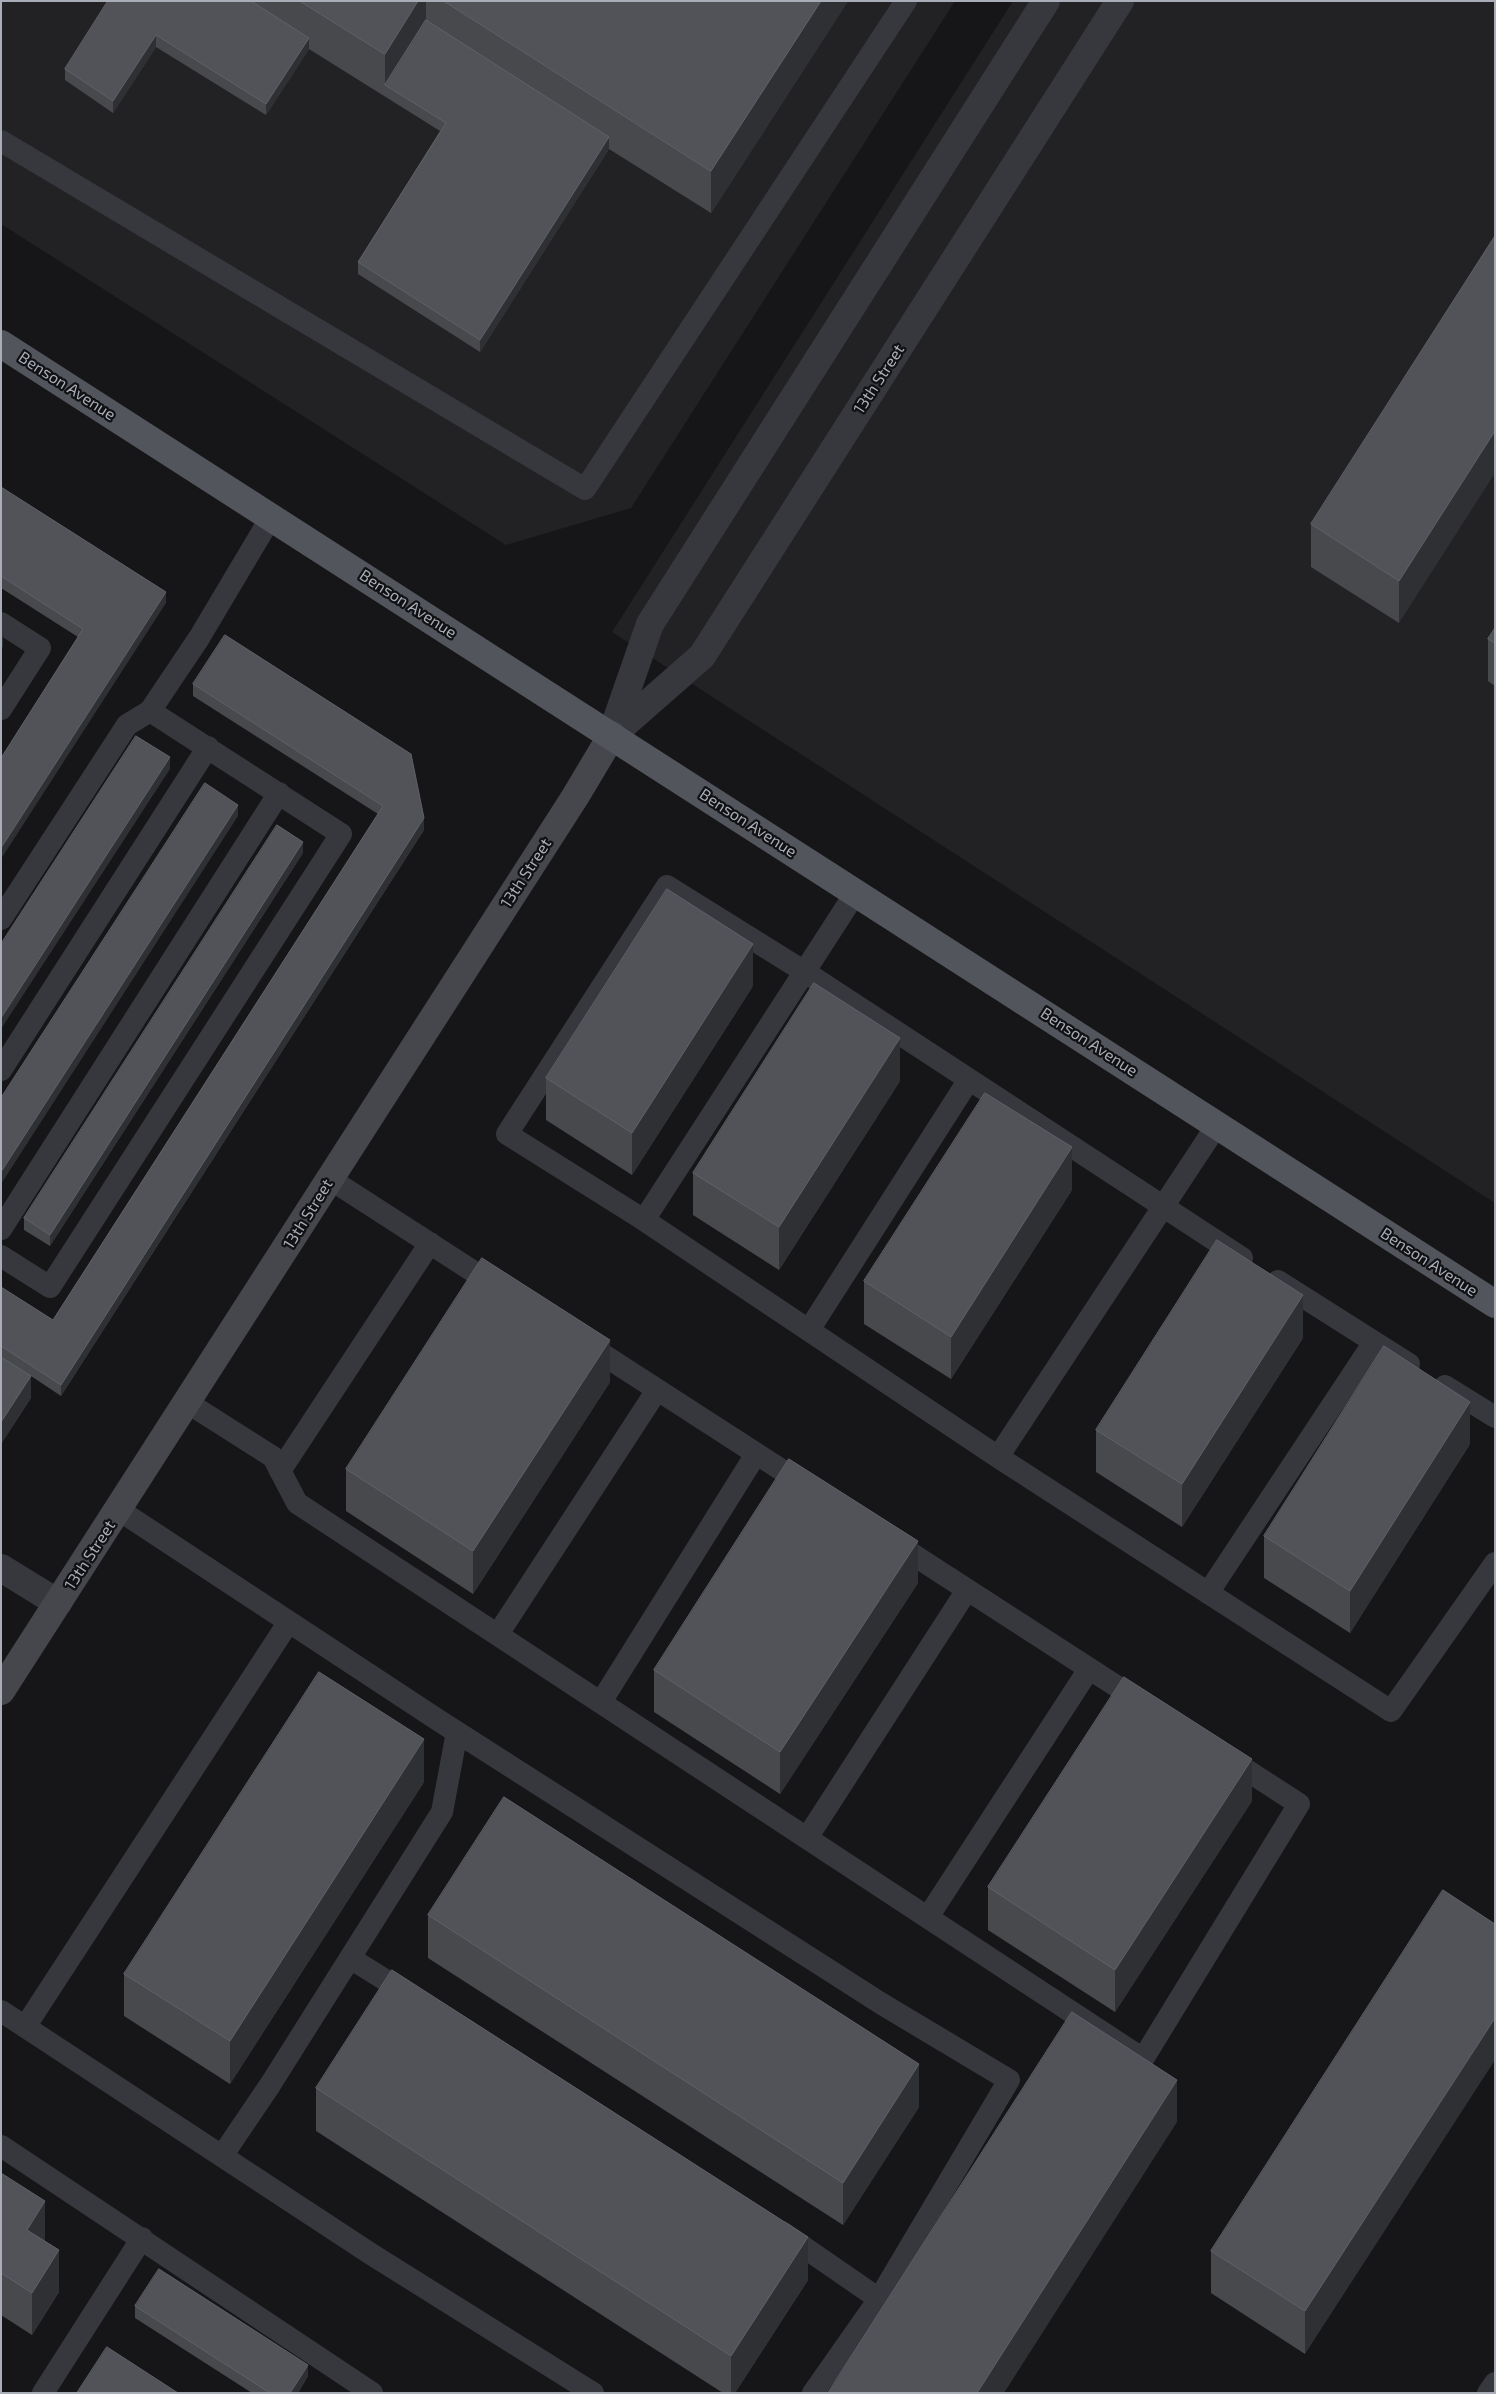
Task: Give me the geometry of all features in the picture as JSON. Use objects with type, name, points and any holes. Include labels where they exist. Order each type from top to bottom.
[{"type":"main road","name":"Benson Avenue","points":[[1,344],[1495,1304]]},
{"type":"street","name":"13th Street","points":[[1,1691],[188,1403],[575,797],[612,735],[650,624],[1046,1]]},
{"type":"street","name":"13th Street","points":[[612,735],[702,656],[1120,1]]},
{"type":"street","points":[[1,1568],[58,1603]]},
{"type":"lane","points":[[1,140],[585,489],[906,1]]},
{"type":"lane","points":[[1,919],[127,725],[150,711],[199,638],[271,517]]},
{"type":"lane","points":[[1,623],[40,648],[1,709]]},
{"type":"lane","points":[[1,1256],[50,1287],[342,834],[150,711]]},
{"type":"lane","points":[[1,1070],[208,747]]},
{"type":"lane","points":[[1,1228],[279,793]]},
{"type":"lane","points":[[1495,1417],[1162,1208],[805,972],[667,886],[507,1134],[644,1220],[998,1456],[1391,1712],[1495,1563]]},
{"type":"lane","points":[[644,1220],[856,892]]},
{"type":"lane","points":[[809,1330],[968,1081]]},
{"type":"lane","points":[[998,1456],[1217,1125]]},
{"type":"lane","points":[[330,1178],[519,1301]]},
{"type":"lane","points":[[280,1471],[430,1243]]},
{"type":"lane","points":[[568,1333],[829,1501]]},
{"type":"lane","points":[[1208,1593],[1374,1342]]},
{"type":"lane","points":[[498,1634],[657,1390]]},
{"type":"lane","points":[[188,1403],[272,1457],[297,1503],[1143,2058],[1299,1804],[1207,1745]]},
{"type":"lane","points":[[601,1702],[756,1454]]},
{"type":"lane","points":[[119,1510],[288,1623],[457,1732],[882,2004],[1009,2080],[879,2299],[812,2393]]},
{"type":"lane","points":[[878,1533],[1165,1718]]},
{"type":"lane","points":[[807,1838],[967,1590]]},
{"type":"lane","points":[[25,2026],[288,1623]]},
{"type":"lane","points":[[928,1917],[1089,1669]]},
{"type":"lane","points":[[222,2156],[270,2085],[442,1812],[457,1732]]},
{"type":"lane","points":[[350,1958],[425,2005]]},
{"type":"lane","points":[[1,2011],[371,2254],[593,2393]]},
{"type":"lane","points":[[1,2146],[142,2238],[344,2385],[372,2393]]},
{"type":"lane","points":[[762,2218],[879,2299]]},
{"type":"lane","points":[[44,2393],[142,2238]]},
{"type":"lane","points":[[1488,2393],[1495,2382]]},
{"type":"shaded area","points":[[1,1],[955,1],[631,508],[506,545],[1,224]]},
{"type":"shaded area","points":[[1013,1],[1495,1],[1495,1203],[612,632]]},
{"type":"building","points":[[108,1],[251,1],[309,38],[266,104],[156,35],[113,101],[65,69]]},
{"type":"building","points":[[300,1],[418,1],[385,54]]},
{"type":"building","points":[[444,1],[821,1],[711,171]]},
{"type":"building","points":[[426,20],[609,137],[480,340],[358,262],[446,123],[385,85]]},
{"type":"building","points":[[1495,236],[1495,431],[1399,581],[1311,524]]},
{"type":"building","points":[[1,487],[166,592],[1,848],[1,758],[83,629],[1,576]]},
{"type":"building","points":[[1495,628],[1495,643],[1488,639]]},
{"type":"building","points":[[225,635],[411,754],[424,818],[61,1385],[1,1346],[1,1287],[53,1320],[383,806],[193,684]]},
{"type":"building","points":[[136,736],[170,757],[1,1018],[1,944]]},
{"type":"building","points":[[205,783],[238,805],[1,1172],[1,1098]]},
{"type":"building","points":[[277,825],[303,842],[50,1235],[24,1218]]},
{"type":"building","points":[[667,889],[753,944],[632,1133],[546,1078]]},
{"type":"building","points":[[814,983],[900,1038],[779,1227],[693,1173]]},
{"type":"building","points":[[985,1093],[1072,1147],[951,1337],[864,1281]]},
{"type":"building","points":[[1217,1240],[1303,1295],[1182,1484],[1096,1430]]},
{"type":"building","points":[[482,1258],[610,1340],[473,1551],[346,1469]]},
{"type":"building","points":[[1384,1346],[1470,1402],[1350,1591],[1264,1536]]},
{"type":"building","points":[[1,1357],[31,1376],[1,1422]]},
{"type":"building","points":[[789,1459],[918,1541],[780,1752],[654,1670]]},
{"type":"building","points":[[319,1672],[424,1739],[230,2041],[124,1974]]},
{"type":"building","points":[[1124,1677],[1252,1759],[1115,1970],[988,1887]]},
{"type":"building","points":[[504,1797],[919,2064],[843,2183],[428,1915]]},
{"type":"building","points":[[1443,1890],[1495,1924],[1495,2018],[1305,2311],[1211,2251]]},
{"type":"building","points":[[392,1970],[808,2237],[731,2356],[316,2088]]},
{"type":"building","points":[[1072,2012],[1177,2080],[977,2393],[828,2393]]},
{"type":"building","points":[[1,2173],[45,2201],[27,2230],[59,2250],[32,2293],[1,2273]]},
{"type":"building","points":[[159,2269],[308,2365],[290,2393],[270,2393],[135,2306]]},
{"type":"building","points":[[107,2347],[178,2393],[77,2393]]}]
